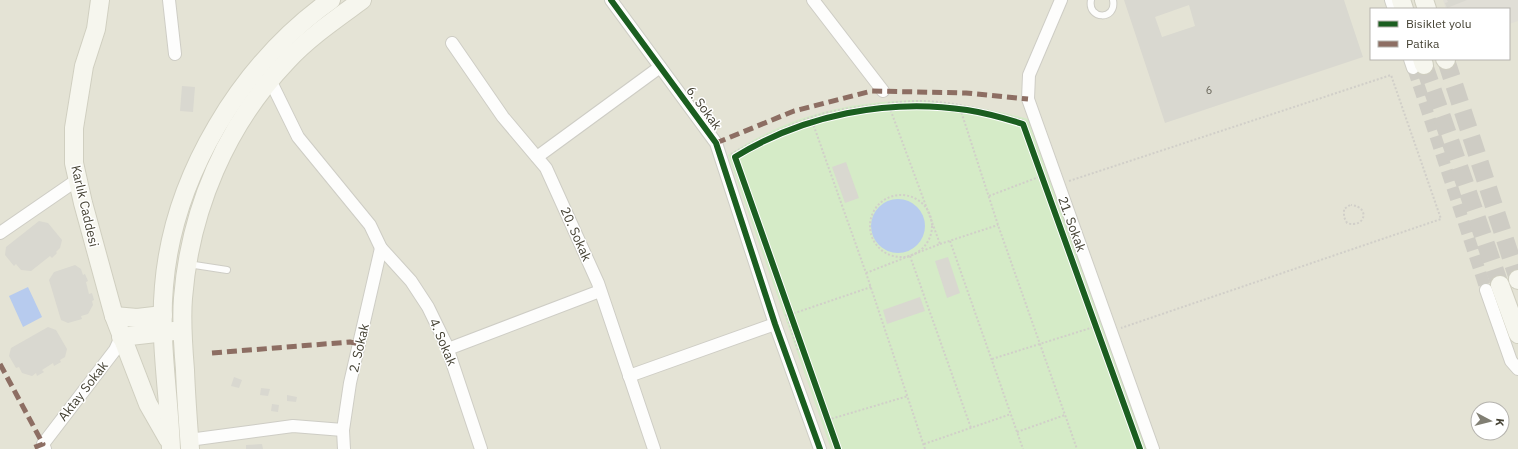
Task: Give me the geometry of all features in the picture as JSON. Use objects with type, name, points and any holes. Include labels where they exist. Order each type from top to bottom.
[{"type":"main road","name":"Karlık Caddesi","points":[[100,0],[96,29],[84,66],[74,128],[74,163],[77,180],[121,337],[148,404],[171,446]]},
{"type":"main road","points":[[171,446],[163,324],[164,286],[176,224],[192,178],[208,142],[233,102],[266,58],[292,31],[331,0]]},
{"type":"main road","points":[[189,445],[182,330],[183,299],[187,264],[198,214],[216,168],[235,129],[250,105],[288,60],[312,38],[362,0]]},
{"type":"main road","points":[[1493,288],[1518,334]]},
{"type":"main road","points":[[114,316],[137,318],[182,330]]},
{"type":"main road","points":[[121,337],[163,324]]},
{"type":"street","points":[[169,0],[174,54]]},
{"type":"street","name":"6. Sokak","points":[[611,0],[716,143],[775,324],[820,449]]},
{"type":"street","points":[[813,0],[883,91]]},
{"type":"street","name":"21. Sokak","points":[[1061,0],[1028,75],[1028,99],[1152,449]]},
{"type":"street","name":"20. Sokak","points":[[452,43],[503,117],[546,168],[600,291],[654,449]]},
{"type":"street","points":[[537,157],[660,67]]},
{"type":"street","name":"4. Sokak","points":[[270,80],[298,137],[370,225],[381,248],[411,281],[428,307],[448,349],[480,449]]},
{"type":"street","points":[[0,233],[77,180]]},
{"type":"street","name":"2. Sokak","points":[[344,449],[343,430],[350,383],[381,248]]},
{"type":"street","points":[[1493,288],[1511,361],[1518,369]]},
{"type":"street","points":[[448,349],[600,291]]},
{"type":"street","points":[[629,376],[775,324]]},
{"type":"street","name":"Aktay Sokak","points":[[44,447],[115,350],[121,337]]},
{"type":"street","points":[[189,445],[293,426],[343,430]]},
{"type":"lane","points":[[1091,0],[1092,11],[1103,16],[1110,13],[1112,10],[1114,6],[1113,0]]},
{"type":"lane","points":[[187,264],[227,270]]},
{"type":"path","points":[[1058,185],[1391,75],[1441,219],[1110,331]]},
{"type":"path","points":[[888,105],[940,244]]},
{"type":"path","points":[[732,157],[812,120],[888,105],[960,107],[1025,122]]},
{"type":"path","points":[[960,107],[998,225],[1077,449]]},
{"type":"path","points":[[812,120],[871,287],[925,449]]},
{"type":"path","points":[[1039,168],[1043,175],[1044,183]]},
{"type":"path","points":[[989,196],[1043,175]]},
{"type":"path","points":[[906,195],[920,201],[930,214],[932,228],[931,236],[923,248],[910,256],[902,257],[888,255],[876,245],[872,239],[870,224],[874,210],[878,204],[891,197],[906,195]]},
{"type":"path","points":[[1351,205],[1360,207],[1364,216],[1361,222],[1355,225],[1348,223],[1344,217],[1344,209],[1351,205]]},
{"type":"path","points":[[866,273],[940,244],[998,225]]},
{"type":"path","points":[[950,241],[1024,449]]},
{"type":"path","points":[[910,256],[971,428]]},
{"type":"path","points":[[789,315],[871,287]]},
{"type":"path","points":[[786,308],[802,353]]},
{"type":"path","points":[[1093,319],[1097,326],[1098,333]]},
{"type":"path","points":[[992,359],[1097,326]]},
{"type":"path","points":[[828,420],[908,396]]},
{"type":"path","points":[[823,413],[831,427]]},
{"type":"path","points":[[924,444],[1011,414]]},
{"type":"path","points":[[1017,432],[1065,415]]},
{"type":"shaded area","points":[[0,0],[1518,0],[1518,449],[0,449]]},
{"type":"shaded area","points":[[1443,0],[1518,0],[1518,21],[1510,24],[1510,8],[1446,8]]},
{"type":"green space","points":[[918,100],[974,107],[1028,119],[1147,449],[831,449],[728,155],[751,141],[774,130],[819,113],[866,104]]},
{"type":"water","points":[[893,199],[903,199],[913,203],[921,211],[925,221],[925,231],[921,241],[913,249],[903,253],[893,253],[883,249],[875,241],[871,231],[871,221],[875,211],[883,203]]},
{"type":"water","points":[[28,287],[42,317],[23,327],[9,296]]},
{"type":"building","points":[[1124,0],[1344,0],[1363,57],[1165,123]],"holes":[[[1189,5],[1195,26],[1162,37],[1155,17]]]},
{"type":"building","points":[[1447,0],[1467,0],[1447,8],[1445,3],[1448,2]]},
{"type":"building","points":[[182,86],[195,87],[193,112],[180,111]]},
{"type":"building","points":[[846,162],[859,198],[845,203],[832,167]]},
{"type":"building","points":[[39,221],[48,223],[62,240],[60,248],[52,258],[50,256],[31,271],[21,270],[16,264],[14,266],[5,255],[6,247]]},
{"type":"building","points":[[948,257],[960,293],[947,298],[935,261]]},
{"type":"building","points":[[75,265],[81,269],[83,275],[85,274],[88,281],[86,282],[89,294],[92,293],[94,300],[92,301],[93,305],[88,314],[81,316],[82,319],[68,323],[61,320],[49,280],[54,272]]},
{"type":"building","points":[[920,297],[925,311],[887,324],[883,310]]},
{"type":"building","points":[[48,327],[56,330],[67,349],[65,357],[60,360],[61,362],[54,366],[53,363],[42,370],[44,372],[37,376],[36,373],[32,376],[22,373],[19,367],[16,368],[9,356],[11,348]]},
{"type":"building","points":[[234,377],[242,380],[239,388],[231,386]]},
{"type":"building","points":[[261,388],[270,389],[268,396],[260,395]]},
{"type":"building","points":[[287,395],[297,397],[296,402],[287,401]]},
{"type":"building","points":[[272,404],[279,405],[278,412],[271,411]]},
{"type":"building","points":[[262,444],[263,449],[246,449],[246,445]]},
{"type":"tunnel","points":[[1446,60],[1518,279]]},
{"type":"tunnel","points":[[1424,65],[1500,285]]},
{"type":"tunnel","points":[[1413,68],[1486,290]]},
{"type":"marked path","points":[[716,143],[794,111],[872,91],[966,93],[1028,99]]},
{"type":"marked path","points":[[212,353],[350,342],[359,344]]},
{"type":"marked path","points":[[0,364],[43,444],[30,449]]},
{"type":"cycle path","points":[[611,0],[716,143],[775,324],[820,449]]},
{"type":"cycle path","points":[[838,449],[735,157],[761,142],[789,130],[817,121],[847,113],[907,106],[967,110],[1023,124],[1140,449]]}]
